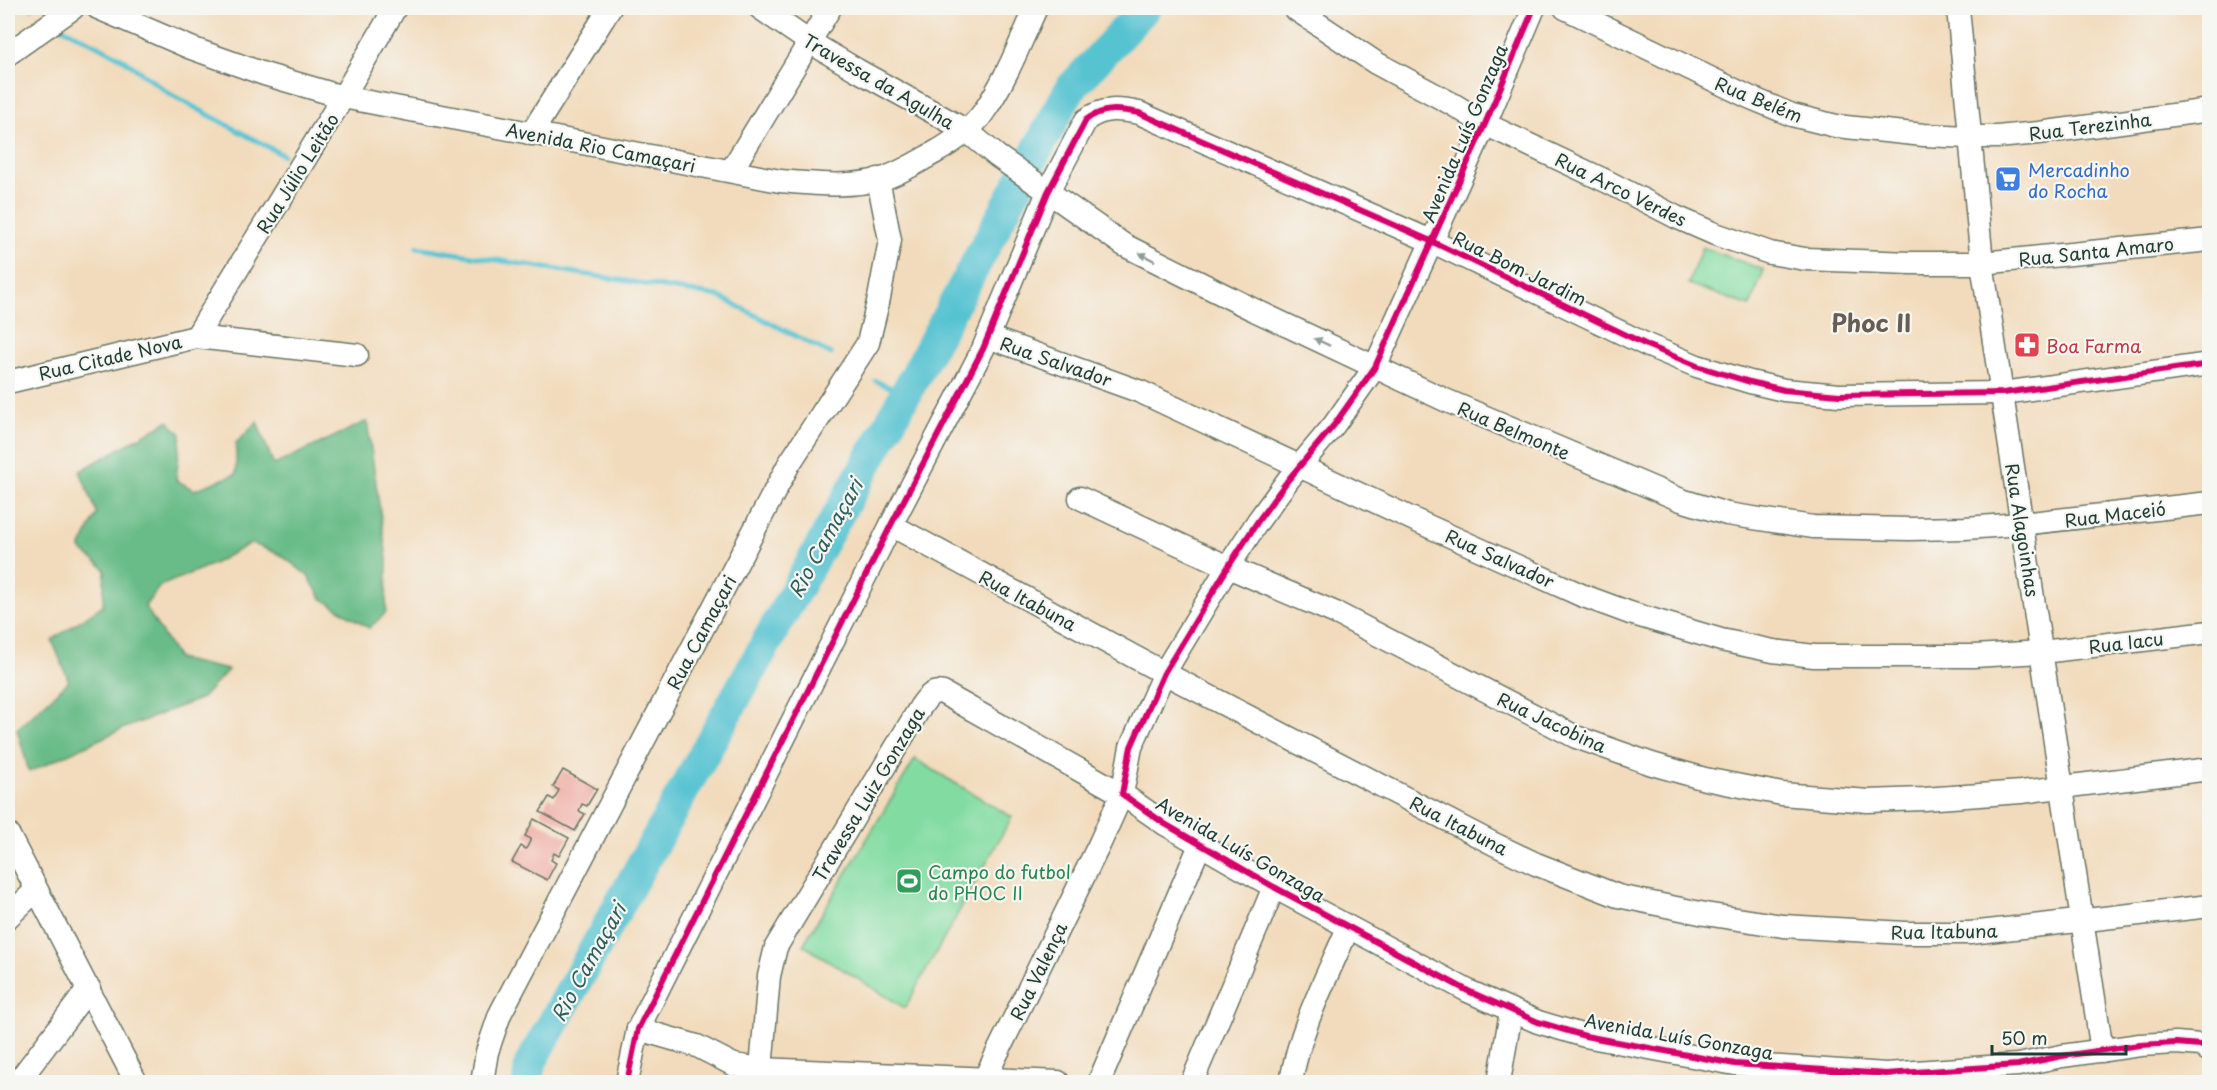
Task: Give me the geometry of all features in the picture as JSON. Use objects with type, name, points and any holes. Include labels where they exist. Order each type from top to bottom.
[{"type":"street","points":[[8,54],[73,8]]},
{"type":"street","name":"Avenida Rio Camaçari","points":[[98,8],[191,48],[264,74],[343,97],[780,181],[823,184],[849,184],[878,179],[907,168],[967,131],[982,114],[1000,85],[1036,8]]},
{"type":"street","name":"Rua Júlio Leitão","points":[[196,337],[395,8]]},
{"type":"street","points":[[531,134],[610,8]]},
{"type":"street","name":"Travessa da Agulha","points":[[760,8],[808,41],[967,131],[997,156],[1040,186]]},
{"type":"street","points":[[731,171],[830,8]]},
{"type":"street","name":"Rua Arco Verdes","points":[[1294,8],[1376,63],[1485,124],[1705,230],[1748,247],[1770,254],[1805,259],[1982,263]]},
{"type":"street","name":"Avenida Luís Gonzaga","points":[[1534,8],[1433,242],[1375,367],[1334,425],[1273,500],[1228,567],[1164,673],[1131,747],[1122,794],[1164,824],[1348,928],[1511,1012],[1545,1025],[1585,1036],[1765,1068],[1886,1074],[2018,1065],[2140,1045],[2176,1043],[2206,1046]]},
{"type":"street","name":"Rua Belém","points":[[1565,8],[1718,83],[1792,115],[1836,126],[1969,137]]},
{"type":"street","name":"Rua Alagoinhas","points":[[1958,8],[1982,263],[2102,1051]]},
{"type":"street","name":"Rua Bom Jardim","points":[[627,1083],[638,1029],[988,337],[1040,186],[1086,120],[1095,113],[1108,109],[1123,109],[1139,113],[1433,242],[1649,346],[1697,366],[1784,390],[1839,394],[2003,393],[2210,364]]},
{"type":"street","name":"Rua Terezinha","points":[[1969,137],[2039,134],[2210,110]]},
{"type":"street","name":"Rua Camaçari","points":[[482,1083],[487,1053],[500,1014],[789,464],[868,343],[890,240],[878,179]]},
{"type":"street","name":"Rua Belmonte","points":[[1040,186],[1124,244],[1250,308],[1456,405],[1681,500],[1726,514],[1813,527],[1965,528],[2021,524]]},
{"type":"street","name":"Rua Santa Amaro","points":[[1982,263],[2210,240]]},
{"type":"street","name":"Rua Citade Nova","points":[[8,382],[196,337],[357,355]]},
{"type":"street","name":"Rua Salvador","points":[[988,337],[1141,392],[1482,551],[1630,614],[1721,640],[1773,651],[1845,657],[1974,656],[2042,652]]},
{"type":"street","name":"Rua Jacobina","points":[[1080,498],[1228,567],[1338,614],[1576,737],[1652,764],[1705,779],[1782,794],[1868,801],[1956,796],[2210,769]]},
{"type":"street","name":"Rua Maceió","points":[[2021,524],[2210,502]]},
{"type":"street","name":"Rua Itabuna","points":[[891,525],[1164,673],[1494,844],[1536,864],[1618,896],[1705,915],[1783,926],[1856,931],[1970,933],[2210,906]]},
{"type":"street","name":"Rua Iacu","points":[[2042,652],[2210,632]]},
{"type":"street","name":"Travessa Luiz Gonzaga","points":[[761,1069],[770,976],[776,947],[921,706],[931,694],[937,691],[943,693],[1122,794]]},
{"type":"street","name":"Rua Valença","points":[[984,1080],[1080,886],[1122,794]]},
{"type":"street","points":[[8,834],[136,1083]]},
{"type":"street","points":[[1099,1083],[1200,844]]},
{"type":"street","points":[[1192,1083],[1274,887]]},
{"type":"street","points":[[8,917],[36,890]]},
{"type":"street","points":[[1291,1083],[1302,1034],[1348,928]]},
{"type":"street","points":[[18,1083],[89,988]]},
{"type":"street","points":[[1499,1083],[1511,1012]]},
{"type":"street","points":[[638,1029],[697,1046],[735,1065],[761,1069],[936,1080],[1058,1083]]},
{"type":"green space","points":[[1702,247],[1764,270],[1750,306],[1688,284]]},
{"type":"green space","points":[[168,421],[181,434],[176,480],[194,490],[236,474],[236,443],[257,422],[274,465],[367,421],[387,559],[386,613],[369,628],[321,598],[308,576],[281,555],[251,543],[213,564],[160,586],[145,606],[178,659],[228,670],[202,698],[122,729],[29,772],[17,729],[69,681],[52,640],[103,605],[105,569],[80,549],[97,513],[80,471]]},
{"type":"green space","name":"Campo do futbol do PHOC II","points":[[915,759],[1012,817],[905,1008],[803,945]]},
{"type":"building","points":[[563,770],[597,789],[587,806],[582,804],[579,811],[585,814],[575,831],[540,812],[549,797],[554,800],[559,790],[553,787]]},
{"type":"building","points":[[534,819],[569,838],[559,856],[554,853],[551,860],[556,863],[547,880],[512,862],[521,846],[526,849],[531,839],[525,836]]},
{"type":"waterway","name":"Rio Camaçari","points":[[528,1082],[530,1064],[893,417],[1070,89],[1145,8]]},
{"type":"waterway","points":[[61,27],[120,57],[170,94],[283,155]]},
{"type":"waterway","points":[[417,247],[718,296],[831,354]]},
{"type":"waterway","points":[[876,381],[905,394]]},
{"type":"cycle path","points":[[1534,8],[1485,124],[1375,367],[1334,425],[1288,480],[1258,521],[1164,673],[1131,747],[1122,794],[1165,824],[1274,887],[1468,991],[1538,1022],[1585,1036],[1735,1064],[1886,1074],[2018,1065],[2140,1045],[2176,1043],[2200,1045],[2210,1051]]},
{"type":"cycle path","points":[[627,1082],[638,1029],[891,525],[983,349],[1048,192],[1086,120],[1092,116],[1105,111],[1118,110],[1139,113],[1433,242],[1649,346],[1697,366],[1784,390],[1839,395],[2003,393],[2210,364]]},
{"type":"place","name":"Mercadinho do Rocha","points":[[2008,179]]},
{"type":"place","name":"Boa Farma","points":[[2027,345]]},
{"type":"place","name":"Campo do futbol do PHOC II","points":[[909,881]]},
{"type":"district","name":"Phoc II","points":[[1871,322]]}]
